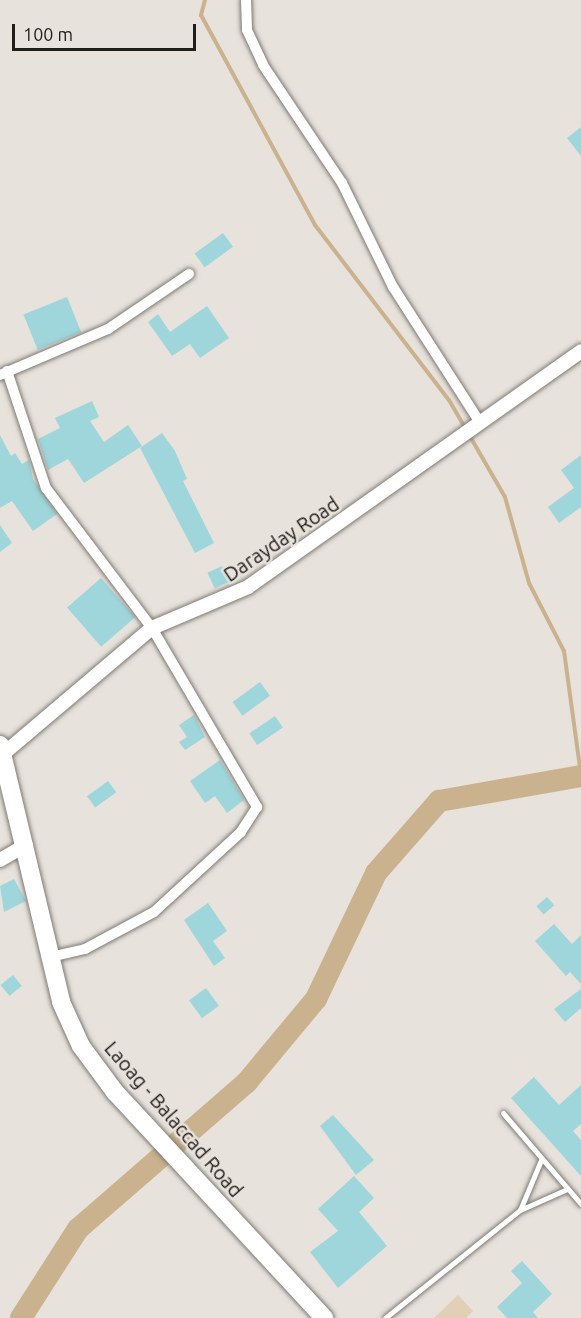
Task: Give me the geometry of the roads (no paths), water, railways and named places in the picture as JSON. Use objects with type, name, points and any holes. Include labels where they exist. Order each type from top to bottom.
[{"type":"main road","name":"Laoag - Balaccad Road","points":[[1,752],[26,845],[51,957],[71,1028],[115,1092],[324,1318]]},
{"type":"street","points":[[246,0],[247,30],[262,65],[342,183],[393,287],[476,423]]},
{"type":"street","points":[[51,957],[85,949],[154,912],[256,813],[250,788],[152,628],[46,488],[4,373],[108,329],[189,274]]},
{"type":"street","name":"Darayday Road","points":[[1,752],[152,628],[241,591],[581,351]]},
{"type":"street","points":[[0,860],[26,845]]},
{"type":"lane","points":[[503,1113],[581,1204]]},
{"type":"lane","points":[[520,1210],[541,1160]]},
{"type":"lane","points":[[385,1318],[520,1210],[567,1189]]},
{"type":"waterway","points":[[205,0],[201,15],[315,225],[449,400],[505,497],[529,583],[564,651],[581,775]]},
{"type":"waterway","points":[[21,1318],[78,1229],[247,1082],[316,999],[376,873],[439,801],[581,776]]}]
